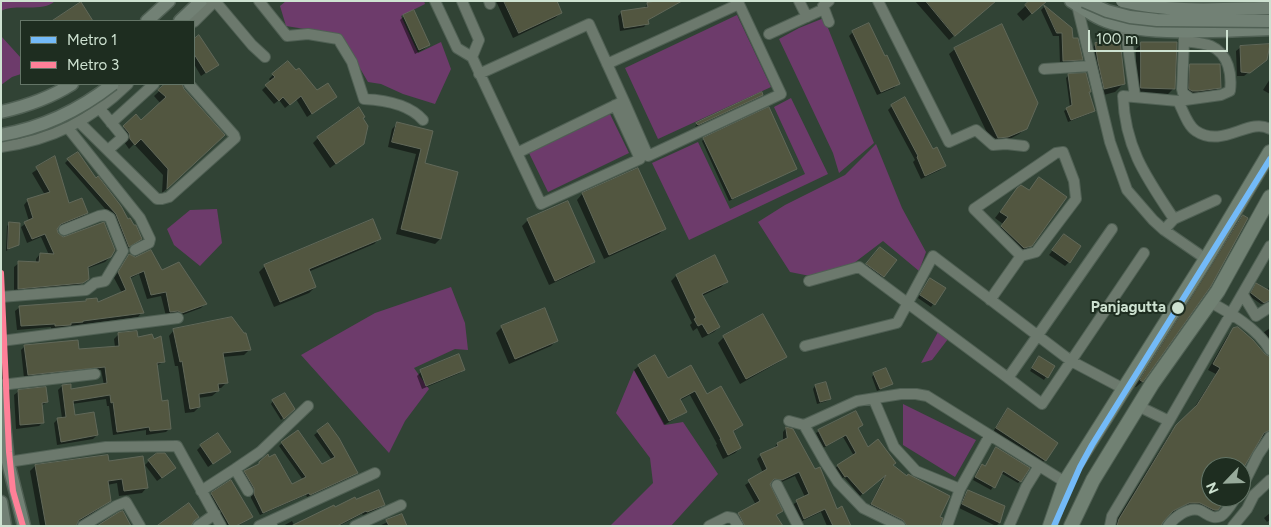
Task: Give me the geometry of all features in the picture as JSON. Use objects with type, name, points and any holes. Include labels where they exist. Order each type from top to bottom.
[{"type":"highway","points":[[1050,526],[1065,482],[1206,259],[1270,152]]},
{"type":"highway","points":[[1071,526],[1093,480],[1138,406],[1210,302],[1269,199],[1249,187]]},
{"type":"main road","points":[[148,20],[169,1]]},
{"type":"main road","points":[[181,20],[201,1]]},
{"type":"main road","points":[[1122,1],[1142,6],[1172,9],[1270,8]]},
{"type":"main road","points":[[1164,30],[1166,1]]},
{"type":"main road","points":[[1078,3],[1130,17],[1157,20],[1270,21]]},
{"type":"main road","points":[[1078,3],[1101,19],[1125,27],[1164,30],[1184,36],[1270,29]]},
{"type":"main road","points":[[1,112],[33,104],[53,96],[70,85]]},
{"type":"main road","points":[[1,135],[41,124],[115,89]]},
{"type":"main road","points":[[1,393],[8,462],[24,526]]},
{"type":"main road","points":[[2,508],[6,526]]},
{"type":"street","points":[[195,21],[215,1],[252,45],[265,57]]},
{"type":"street","points":[[259,1],[287,36],[308,34],[338,39],[352,62],[364,98],[386,101],[417,113],[423,120]]},
{"type":"street","points":[[435,1],[457,48],[472,57],[479,74],[541,204],[640,160],[607,64],[590,24],[479,74]]},
{"type":"street","points":[[462,1],[479,40],[472,57]]},
{"type":"street","points":[[799,1],[807,17]]},
{"type":"street","points":[[878,1],[949,142],[976,130],[993,145],[1024,146]]},
{"type":"street","points":[[1078,3],[1110,142],[1127,190],[1164,230],[1206,259]]},
{"type":"street","points":[[607,64],[738,4],[781,94],[648,156],[620,103]]},
{"type":"street","points":[[769,34],[807,17],[827,5],[829,22]]},
{"type":"street","points":[[1125,27],[1135,96]]},
{"type":"street","points":[[1174,218],[1134,154],[1123,118],[1122,96],[1178,101],[1222,95],[1230,91],[1230,70],[1224,58],[1211,46],[1184,36],[1182,89],[1183,93],[1190,99]]},
{"type":"street","points":[[1044,69],[1091,66]]},
{"type":"street","points":[[112,123],[153,85]]},
{"type":"street","points":[[79,122],[157,198],[162,199],[173,194],[235,138],[234,134],[190,85]]},
{"type":"street","points":[[1,147],[32,142],[68,128],[100,109],[115,89]]},
{"type":"street","points":[[1178,101],[1195,130],[1211,136],[1229,135],[1254,126],[1270,129]]},
{"type":"street","points":[[517,153],[620,103]]},
{"type":"street","points":[[100,109],[123,137],[108,150]]},
{"type":"street","points":[[68,128],[140,218],[150,239],[149,243],[135,250]]},
{"type":"street","points":[[990,300],[1021,256],[1036,252],[1076,199],[1074,181],[1063,152],[1056,153],[974,209],[1021,256]]},
{"type":"street","points":[[1164,230],[1174,218],[1216,200]]},
{"type":"street","points":[[1,297],[86,290],[95,283],[105,281],[123,252],[110,218],[105,215],[99,216],[64,230]]},
{"type":"street","points":[[1008,378],[1112,229]]},
{"type":"street","points":[[1110,526],[1112,516],[1232,314],[1270,246]]},
{"type":"street","points":[[809,282],[859,267],[1042,404],[1144,253]]},
{"type":"street","points":[[805,346],[897,323],[933,256],[1072,361],[1124,389]]},
{"type":"street","points":[[1243,295],[1256,316],[1270,307]]},
{"type":"street","points":[[1210,302],[1232,314],[1263,338],[1270,350]]},
{"type":"street","points":[[1,341],[178,318]]},
{"type":"street","points":[[1,385],[94,374]]},
{"type":"street","points":[[789,421],[804,424],[857,401],[874,400],[901,394],[927,396],[1065,482]]},
{"type":"street","points":[[874,400],[894,448],[916,471],[960,489]]},
{"type":"street","points":[[201,491],[260,452],[308,406]]},
{"type":"street","points":[[1138,406],[1169,421]]},
{"type":"street","points":[[804,424],[838,482],[863,508],[900,526]]},
{"type":"street","points":[[947,526],[960,489],[990,435]]},
{"type":"street","points":[[1251,469],[1270,437]]},
{"type":"street","points":[[8,462],[106,447],[176,446],[221,526]]},
{"type":"street","points":[[1009,526],[1026,487],[1039,466]]},
{"type":"street","points":[[235,470],[248,492]]},
{"type":"street","points":[[258,526],[271,523],[375,473]]},
{"type":"street","points":[[1233,526],[1247,509],[1254,495],[1270,480]]},
{"type":"street","points":[[776,485],[798,526]]},
{"type":"street","points":[[83,526],[126,502],[140,526]]},
{"type":"street","points":[[356,526],[401,505]]},
{"type":"street","points":[[1168,526],[1181,514],[1190,510],[1198,510],[1213,517],[1223,514],[1228,507]]},
{"type":"street","points":[[198,526],[215,514]]},
{"type":"street","points":[[709,526],[728,517],[733,518],[738,526]]},
{"type":"shaded area","points":[[1,1],[55,1],[43,7],[14,8],[1,11]]},
{"type":"shaded area","points":[[286,1],[424,1],[425,4],[401,16],[418,53],[441,42],[451,69],[435,104],[403,94],[381,84],[368,82],[347,46],[336,34],[286,26],[280,6]]},
{"type":"shaded area","points":[[737,15],[771,87],[658,139],[625,68]]},
{"type":"shaded area","points":[[824,18],[874,143],[839,173],[833,153],[779,39],[799,28]]},
{"type":"shaded area","points":[[1,36],[20,57],[20,74],[12,77],[1,85]]},
{"type":"shaded area","points":[[791,98],[828,174],[689,240],[652,163],[698,142],[730,209],[805,174],[774,107]]},
{"type":"shaded area","points":[[610,114],[629,153],[548,192],[529,153]]},
{"type":"shaded area","points":[[876,144],[902,208],[926,252],[919,271],[883,241],[854,263],[810,276],[790,272],[758,222],[785,205],[845,175]]},
{"type":"shaded area","points":[[217,209],[222,243],[200,266],[174,245],[167,229],[190,210]]},
{"type":"shaded area","points":[[451,287],[465,323],[468,350],[455,349],[414,368],[429,389],[405,421],[389,453],[301,355],[375,313]]},
{"type":"shaded area","points":[[938,332],[948,339],[932,360],[921,363]]},
{"type":"shaded area","points":[[634,370],[665,425],[683,422],[718,474],[671,526],[610,526],[653,483],[650,458],[616,413]]},
{"type":"shaded area","points":[[903,404],[976,440],[955,477],[903,445]]},
{"type":"building","points":[[504,1],[557,1],[562,13],[519,33]]},
{"type":"building","points":[[682,1],[648,20],[649,24],[624,28],[621,11],[648,7],[647,3]]},
{"type":"building","points":[[926,1],[996,1],[955,36]]},
{"type":"building","points":[[1029,1],[1047,1],[1032,14],[1025,5]]},
{"type":"building","points":[[81,2],[92,20],[54,20]]},
{"type":"building","points":[[1044,5],[1072,28],[1073,38],[1078,38],[1083,60],[1063,61],[1062,33],[1057,33]]},
{"type":"building","points":[[414,10],[430,45],[419,50],[403,15]]},
{"type":"building","points":[[869,23],[885,56],[887,55],[900,84],[881,92],[852,31]]},
{"type":"building","points":[[1002,24],[1038,103],[1027,129],[1008,137],[998,138],[954,48]]},
{"type":"building","points":[[199,35],[219,65],[206,73],[195,56],[195,38]]},
{"type":"building","points":[[1120,40],[1125,84],[1104,89],[1095,43]]},
{"type":"building","points":[[1141,42],[1177,42],[1175,89],[1141,88]]},
{"type":"building","points":[[1270,44],[1267,60],[1250,73],[1241,72],[1240,46]]},
{"type":"building","points":[[288,61],[296,70],[299,68],[317,90],[328,83],[337,97],[312,114],[301,96],[290,105],[283,97],[279,101],[265,85],[275,77],[272,74]]},
{"type":"building","points":[[1190,64],[1220,64],[1221,88],[1198,91],[1189,89]]},
{"type":"building","points":[[1086,73],[1095,111],[1071,120],[1066,108],[1072,105],[1068,74]]},
{"type":"building","points":[[164,85],[182,85],[225,135],[167,189],[168,169],[141,139],[135,145],[123,126],[136,114],[141,120],[166,97],[158,90]]},
{"type":"building","points":[[762,92],[763,95],[698,125],[696,123]]},
{"type":"building","points":[[905,97],[933,149],[937,147],[946,166],[925,176],[918,156],[891,105]]},
{"type":"building","points":[[359,107],[368,126],[364,144],[336,164],[317,137]]},
{"type":"building","points":[[769,107],[797,169],[732,199],[703,138]]},
{"type":"building","points":[[397,122],[433,131],[425,163],[458,172],[441,239],[401,229],[421,149],[392,142]]},
{"type":"building","points":[[78,152],[96,178],[98,176],[121,206],[128,219],[130,218],[134,225],[136,225],[142,239],[129,247],[116,214],[67,159]]},
{"type":"building","points":[[55,156],[69,203],[82,198],[88,213],[61,224],[57,229],[58,233],[63,237],[104,222],[115,250],[111,257],[88,267],[89,279],[83,283],[18,289],[18,261],[39,262],[40,253],[54,254],[45,234],[32,239],[24,222],[33,218],[27,199],[50,192],[36,167]]},
{"type":"building","points":[[638,168],[666,229],[609,255],[582,193]]},
{"type":"building","points":[[1039,177],[1067,197],[1032,246],[1024,248],[1001,226],[1008,217],[1000,212],[1017,188],[1021,185],[1029,190]]},
{"type":"building","points":[[568,201],[595,262],[555,281],[527,219]]},
{"type":"building","points":[[1243,215],[1248,218],[1211,286],[1143,382],[1140,380]]},
{"type":"building","points":[[373,219],[381,239],[309,269],[316,287],[280,302],[264,265]]},
{"type":"building","points":[[9,222],[20,223],[19,245],[8,249]]},
{"type":"building","points":[[1064,234],[1081,246],[1070,263],[1052,250]]},
{"type":"building","points":[[880,247],[897,260],[884,277],[866,264]]},
{"type":"building","points":[[151,250],[162,270],[179,262],[207,304],[182,313],[178,311],[170,312],[166,292],[151,295],[144,271],[130,277],[144,313],[83,321],[71,323],[71,325],[21,326],[19,306],[86,301],[86,299],[97,298],[98,302],[126,290],[118,272],[129,254],[135,257]]},
{"type":"building","points":[[715,255],[728,282],[702,294],[720,327],[708,334],[702,324],[698,326],[694,319],[696,318],[676,275]]},
{"type":"building","points":[[930,278],[946,288],[935,305],[920,295]]},
{"type":"building","points":[[1256,283],[1270,291],[1270,300],[1264,303],[1251,293]]},
{"type":"building","points":[[545,308],[558,341],[515,359],[501,326]]},
{"type":"building","points":[[763,314],[787,357],[746,379],[723,336]]},
{"type":"building","points":[[232,317],[244,333],[246,333],[251,350],[223,353],[228,383],[218,384],[219,391],[199,394],[200,407],[190,409],[182,361],[180,362],[173,329]]},
{"type":"building","points":[[1238,327],[1270,357],[1270,430],[1264,433],[1250,457],[1201,457],[1201,504],[1189,503],[1173,511],[1161,526],[1117,526],[1119,519],[1176,425],[1197,405],[1220,368],[1213,364],[1233,328]]},
{"type":"building","points":[[137,331],[138,337],[152,334],[154,339],[161,336],[165,362],[157,363],[162,401],[168,400],[171,429],[150,431],[149,427],[117,432],[113,402],[111,403],[110,395],[73,401],[75,415],[94,412],[98,435],[61,442],[57,418],[66,417],[62,385],[71,384],[71,389],[107,383],[105,367],[28,375],[24,345],[78,340],[79,349],[119,346],[118,333]]},
{"type":"building","points":[[459,354],[465,370],[426,386],[420,370]]},
{"type":"building","points":[[655,355],[668,378],[691,365],[707,394],[721,386],[743,425],[733,431],[741,448],[728,455],[695,391],[680,399],[687,412],[669,421],[638,365]]},
{"type":"building","points":[[1039,356],[1055,366],[1048,378],[1032,368]]},
{"type":"building","points":[[886,368],[893,384],[880,389],[873,373]]},
{"type":"building","points":[[826,382],[831,399],[820,402],[815,385]]},
{"type":"building","points":[[46,387],[48,402],[42,403],[44,423],[20,425],[18,390]]},
{"type":"building","points":[[285,393],[295,409],[284,419],[272,400]]},
{"type":"building","points":[[1008,408],[1058,443],[1046,461],[996,428]]},
{"type":"building","points":[[856,411],[863,425],[858,428],[868,447],[878,439],[896,463],[893,465],[907,476],[908,474],[950,496],[940,517],[943,518],[940,526],[907,526],[903,520],[871,504],[886,475],[863,494],[847,476],[845,477],[837,465],[856,453],[846,435],[826,446],[818,430]]},
{"type":"building","points":[[328,423],[339,438],[358,473],[310,495],[309,493],[263,513],[254,494],[254,488],[244,471],[259,464],[268,454],[269,457],[275,454],[292,484],[306,477],[281,442],[298,430],[322,464],[335,457],[317,431]]},
{"type":"building","points":[[786,427],[793,429],[815,469],[820,467],[837,509],[842,506],[851,526],[833,526],[825,509],[804,519],[796,500],[809,494],[799,472],[782,480],[774,479],[770,484],[783,511],[776,515],[783,526],[745,526],[738,513],[760,501],[748,480],[767,469],[760,454],[778,446],[777,443],[787,438]]},
{"type":"building","points":[[218,433],[231,452],[213,464],[200,445]]},
{"type":"building","points":[[996,447],[1030,468],[1021,482],[1003,471],[995,488],[975,477],[982,464],[985,466]]},
{"type":"building","points":[[157,453],[165,453],[176,468],[162,478],[148,460]]},
{"type":"building","points":[[108,455],[109,461],[143,456],[148,488],[124,491],[122,479],[108,481],[111,501],[79,520],[76,526],[46,526],[35,465]]},
{"type":"building","points":[[231,480],[253,517],[236,526],[230,526],[211,493]]},
{"type":"building","points":[[379,490],[385,505],[366,511],[337,526],[291,526],[334,505],[335,507],[355,497],[356,499]]},
{"type":"building","points":[[968,490],[1005,506],[1000,523],[962,504]]},
{"type":"building","points":[[189,503],[199,517],[191,526],[157,526]]},
{"type":"building","points":[[1208,507],[1220,507],[1218,510]]},
{"type":"building","points":[[123,511],[131,526],[97,526],[119,512]]},
{"type":"building","points":[[402,514],[407,526],[389,526],[386,520]]},
{"type":"metro line","name":"1","points":[[1054,526],[1080,467],[1092,445],[1270,159]]},
{"type":"metro line","name":"3","points":[[1,273],[9,452],[13,491],[23,526]]},
{"type":"place","name":"Panjagutta","points":[[1178,308]]}]
